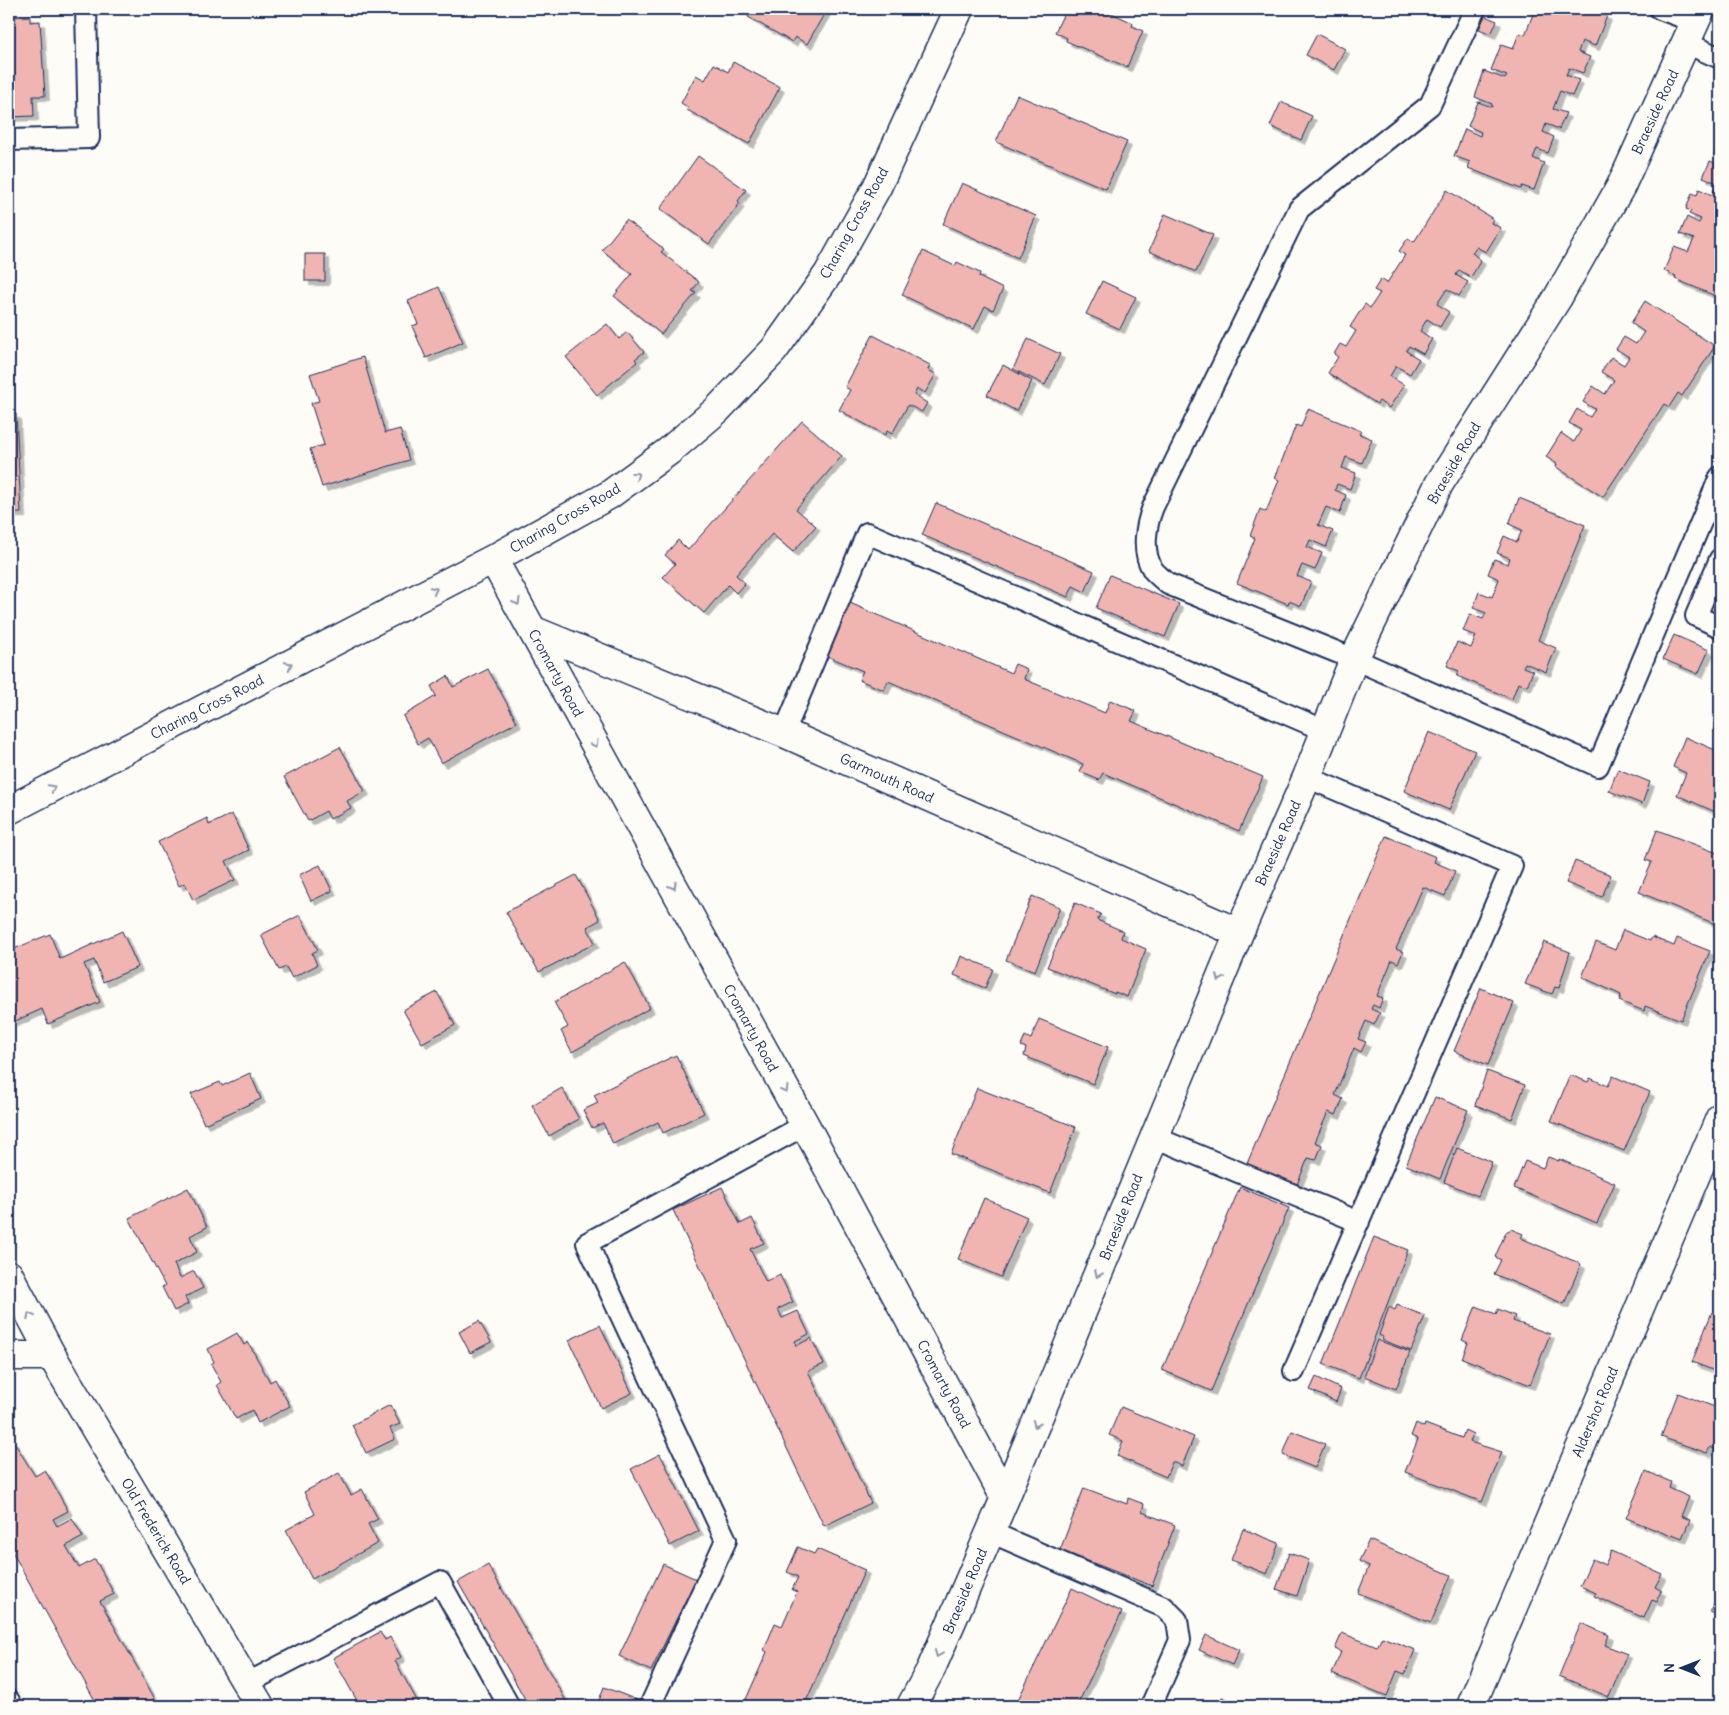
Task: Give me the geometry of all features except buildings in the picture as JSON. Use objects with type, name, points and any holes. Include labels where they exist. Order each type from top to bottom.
[{"type":"street","name":"Charing Cross Road","points":[[9,810],[493,559],[609,495],[669,451],[717,410],[774,350],[828,274],[877,186],[959,9]]},
{"type":"street","name":"Braeside Road","points":[[911,1706],[932,1669],[1005,1498],[1239,933],[1307,777],[1354,659],[1439,484],[1557,299],[1621,186],[1694,25]]},
{"type":"street","name":"Cromarty Road","points":[[493,559],[804,1125],[1005,1498]]},
{"type":"street","name":"Garmouth Road","points":[[532,630],[784,733],[1239,933]]},
{"type":"street","name":"Aldershot Road","points":[[1471,1706],[1720,1118]]},
{"type":"street","name":"Old Frederick Road","points":[[9,1275],[52,1356],[254,1695]]},
{"type":"street","points":[[9,1356],[52,1356]]},
{"type":"lane","points":[[9,140],[89,138],[86,9]]},
{"type":"lane","points":[[1475,9],[1430,105],[1299,209],[1152,506],[1145,527],[1152,569],[1168,584],[1354,659],[1598,766],[1720,477]]},
{"type":"lane","points":[[1660,9],[1694,25],[1720,58]]},
{"type":"lane","points":[[784,733],[867,534],[1326,731]]},
{"type":"lane","points":[[1720,559],[1696,616],[1720,627]]},
{"type":"lane","points":[[1294,1371],[1512,866],[1307,777]]},
{"type":"lane","points":[[650,1706],[726,1540],[586,1243],[804,1125]]},
{"type":"lane","points":[[1154,1137],[1359,1222]]},
{"type":"lane","points":[[990,1532],[1164,1607],[1177,1620],[1180,1640],[1152,1706]]},
{"type":"lane","points":[[254,1695],[440,1582],[509,1706]]},
{"type":"lane","points":[[9,1701],[12,1706]]}]
